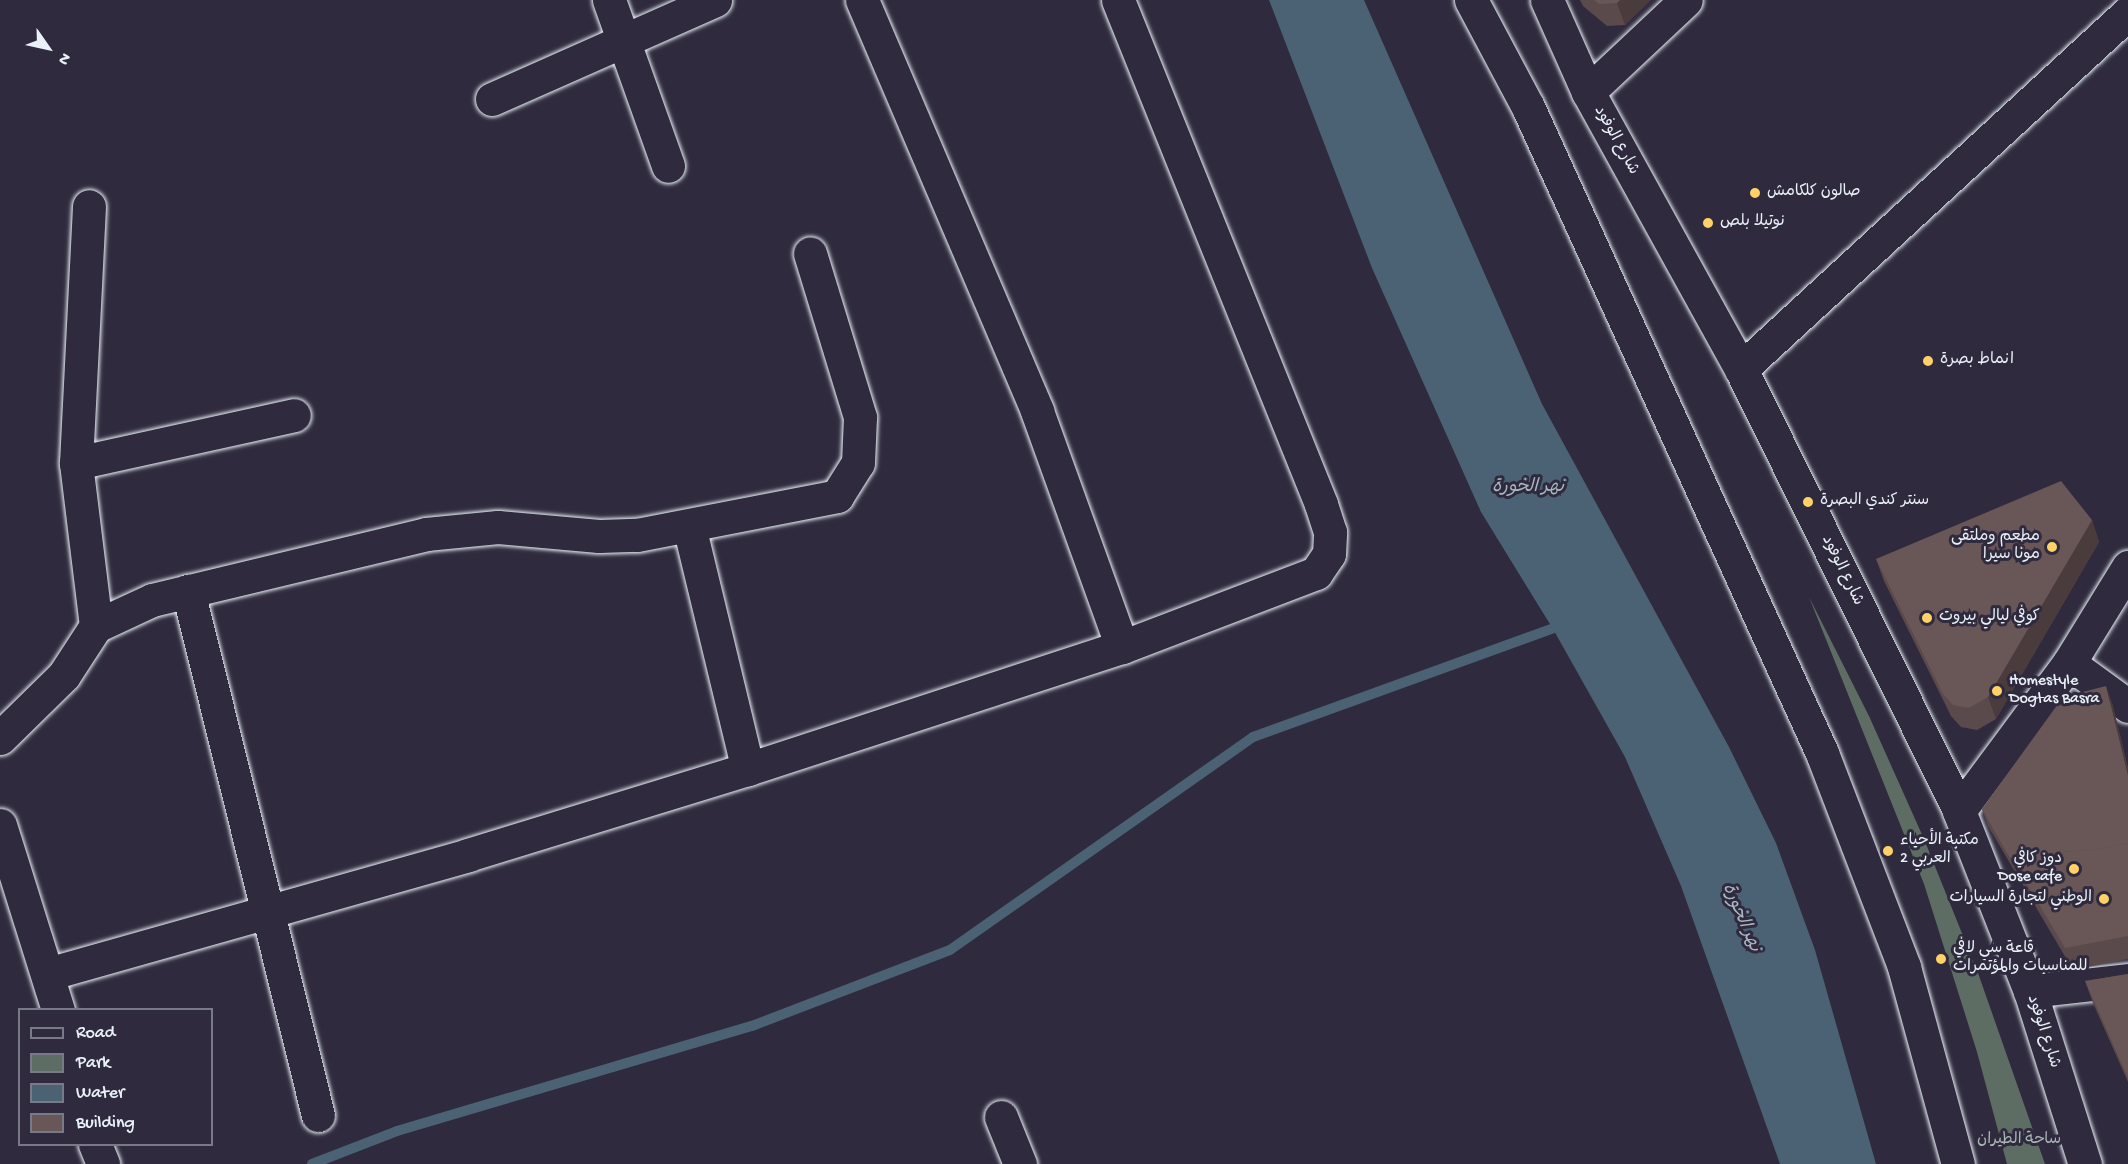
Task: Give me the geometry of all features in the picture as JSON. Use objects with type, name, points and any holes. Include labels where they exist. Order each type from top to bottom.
[{"type":"street","points":[[609,0],[668,166]]},
{"type":"street","points":[[492,99],[715,0]]},
{"type":"street","points":[[862,0],[1037,411],[1122,647]]},
{"type":"street","points":[[48,974],[268,912],[748,769],[1122,647],[1316,573],[1329,554],[1330,532],[1118,0]]},
{"type":"street","points":[[1471,0],[1528,106],[1822,753],[1904,967],[1958,1164]]},
{"type":"street","name":"شارع الوفود","points":[[1547,0],[1588,92],[1741,369],[1959,812],[2030,992],[2085,1164]]},
{"type":"street","points":[[1588,92],[1686,0]]},
{"type":"street","points":[[1741,369],[2128,13]]},
{"type":"street","points":[[89,206],[76,463],[96,626]]},
{"type":"street","points":[[0,738],[64,675],[96,626],[152,600],[426,534],[498,527],[627,535],[689,526],[837,496],[858,463],[860,417],[810,254]]},
{"type":"street","points":[[76,463],[294,415]]},
{"type":"street","points":[[689,526],[748,769]]},
{"type":"street","points":[[1959,812],[2069,663],[2128,567]]},
{"type":"street","points":[[188,591],[318,1115]]},
{"type":"street","points":[[2069,663],[2128,706]]},
{"type":"street","points":[[0,825],[57,1008]]},
{"type":"street","points":[[2030,992],[2128,980]]},
{"type":"street","points":[[1001,1117],[1020,1164]]},
{"type":"street","points":[[97,1146],[103,1164]]},
{"type":"green space","name":"ساحة الطيران","points":[[1809,597],[1869,716],[1924,839],[1978,973],[2045,1164],[2007,1164],[1977,1052],[1924,884]]},
{"type":"water","name":"نهر الخورة","points":[[1269,0],[1364,0],[1542,404],[1729,747],[1776,843],[1815,950],[1876,1164],[1780,1164],[1681,886],[1625,757],[1553,629],[1481,512],[1372,268]]},
{"type":"building","points":[[1594,0],[1620,0],[1617,3],[1599,4]]},
{"type":"building","points":[[2061,481],[2092,520],[1988,697],[1969,708],[1953,705],[1943,694],[1876,559]]},
{"type":"building","points":[[2106,686],[2128,776],[2128,843],[2091,850],[2010,856],[2011,860],[1982,809],[2063,697]]},
{"type":"building","points":[[2128,843],[2128,936],[2065,948],[2010,856],[2091,850]]},
{"type":"building","points":[[2128,974],[2128,1078],[2085,981]]},
{"type":"waterway","points":[[312,1164],[397,1131],[752,1026],[950,950],[1253,737],[1566,624]]},
{"type":"place","name":"صالون كلكامش","points":[[1755,193]]},
{"type":"place","name":"نوتيلا بلص","points":[[1708,223]]},
{"type":"place","name":"انماط بصرة","points":[[1928,361]]},
{"type":"place","name":"سنتر كندي البصرة","points":[[1808,502]]},
{"type":"place","name":"مطعم وملتقى مونا سيرا","points":[[2052,547]]},
{"type":"place","name":"كوفي ليالي بيروت","points":[[1927,618]]},
{"type":"place","name":"Homestyle Dogtas Basra","points":[[1997,691]]},
{"type":"place","name":"مكتبة الأحياء العربي 2","points":[[1888,851]]},
{"type":"place","name":"دوز كافي Dose cafe","points":[[2074,869]]},
{"type":"place","name":"الوطني لتجارة السيارات","points":[[2104,899]]},
{"type":"place","name":"قاعة سي لافي للمناسبات والمؤتمرات","points":[[1941,959]]}]
